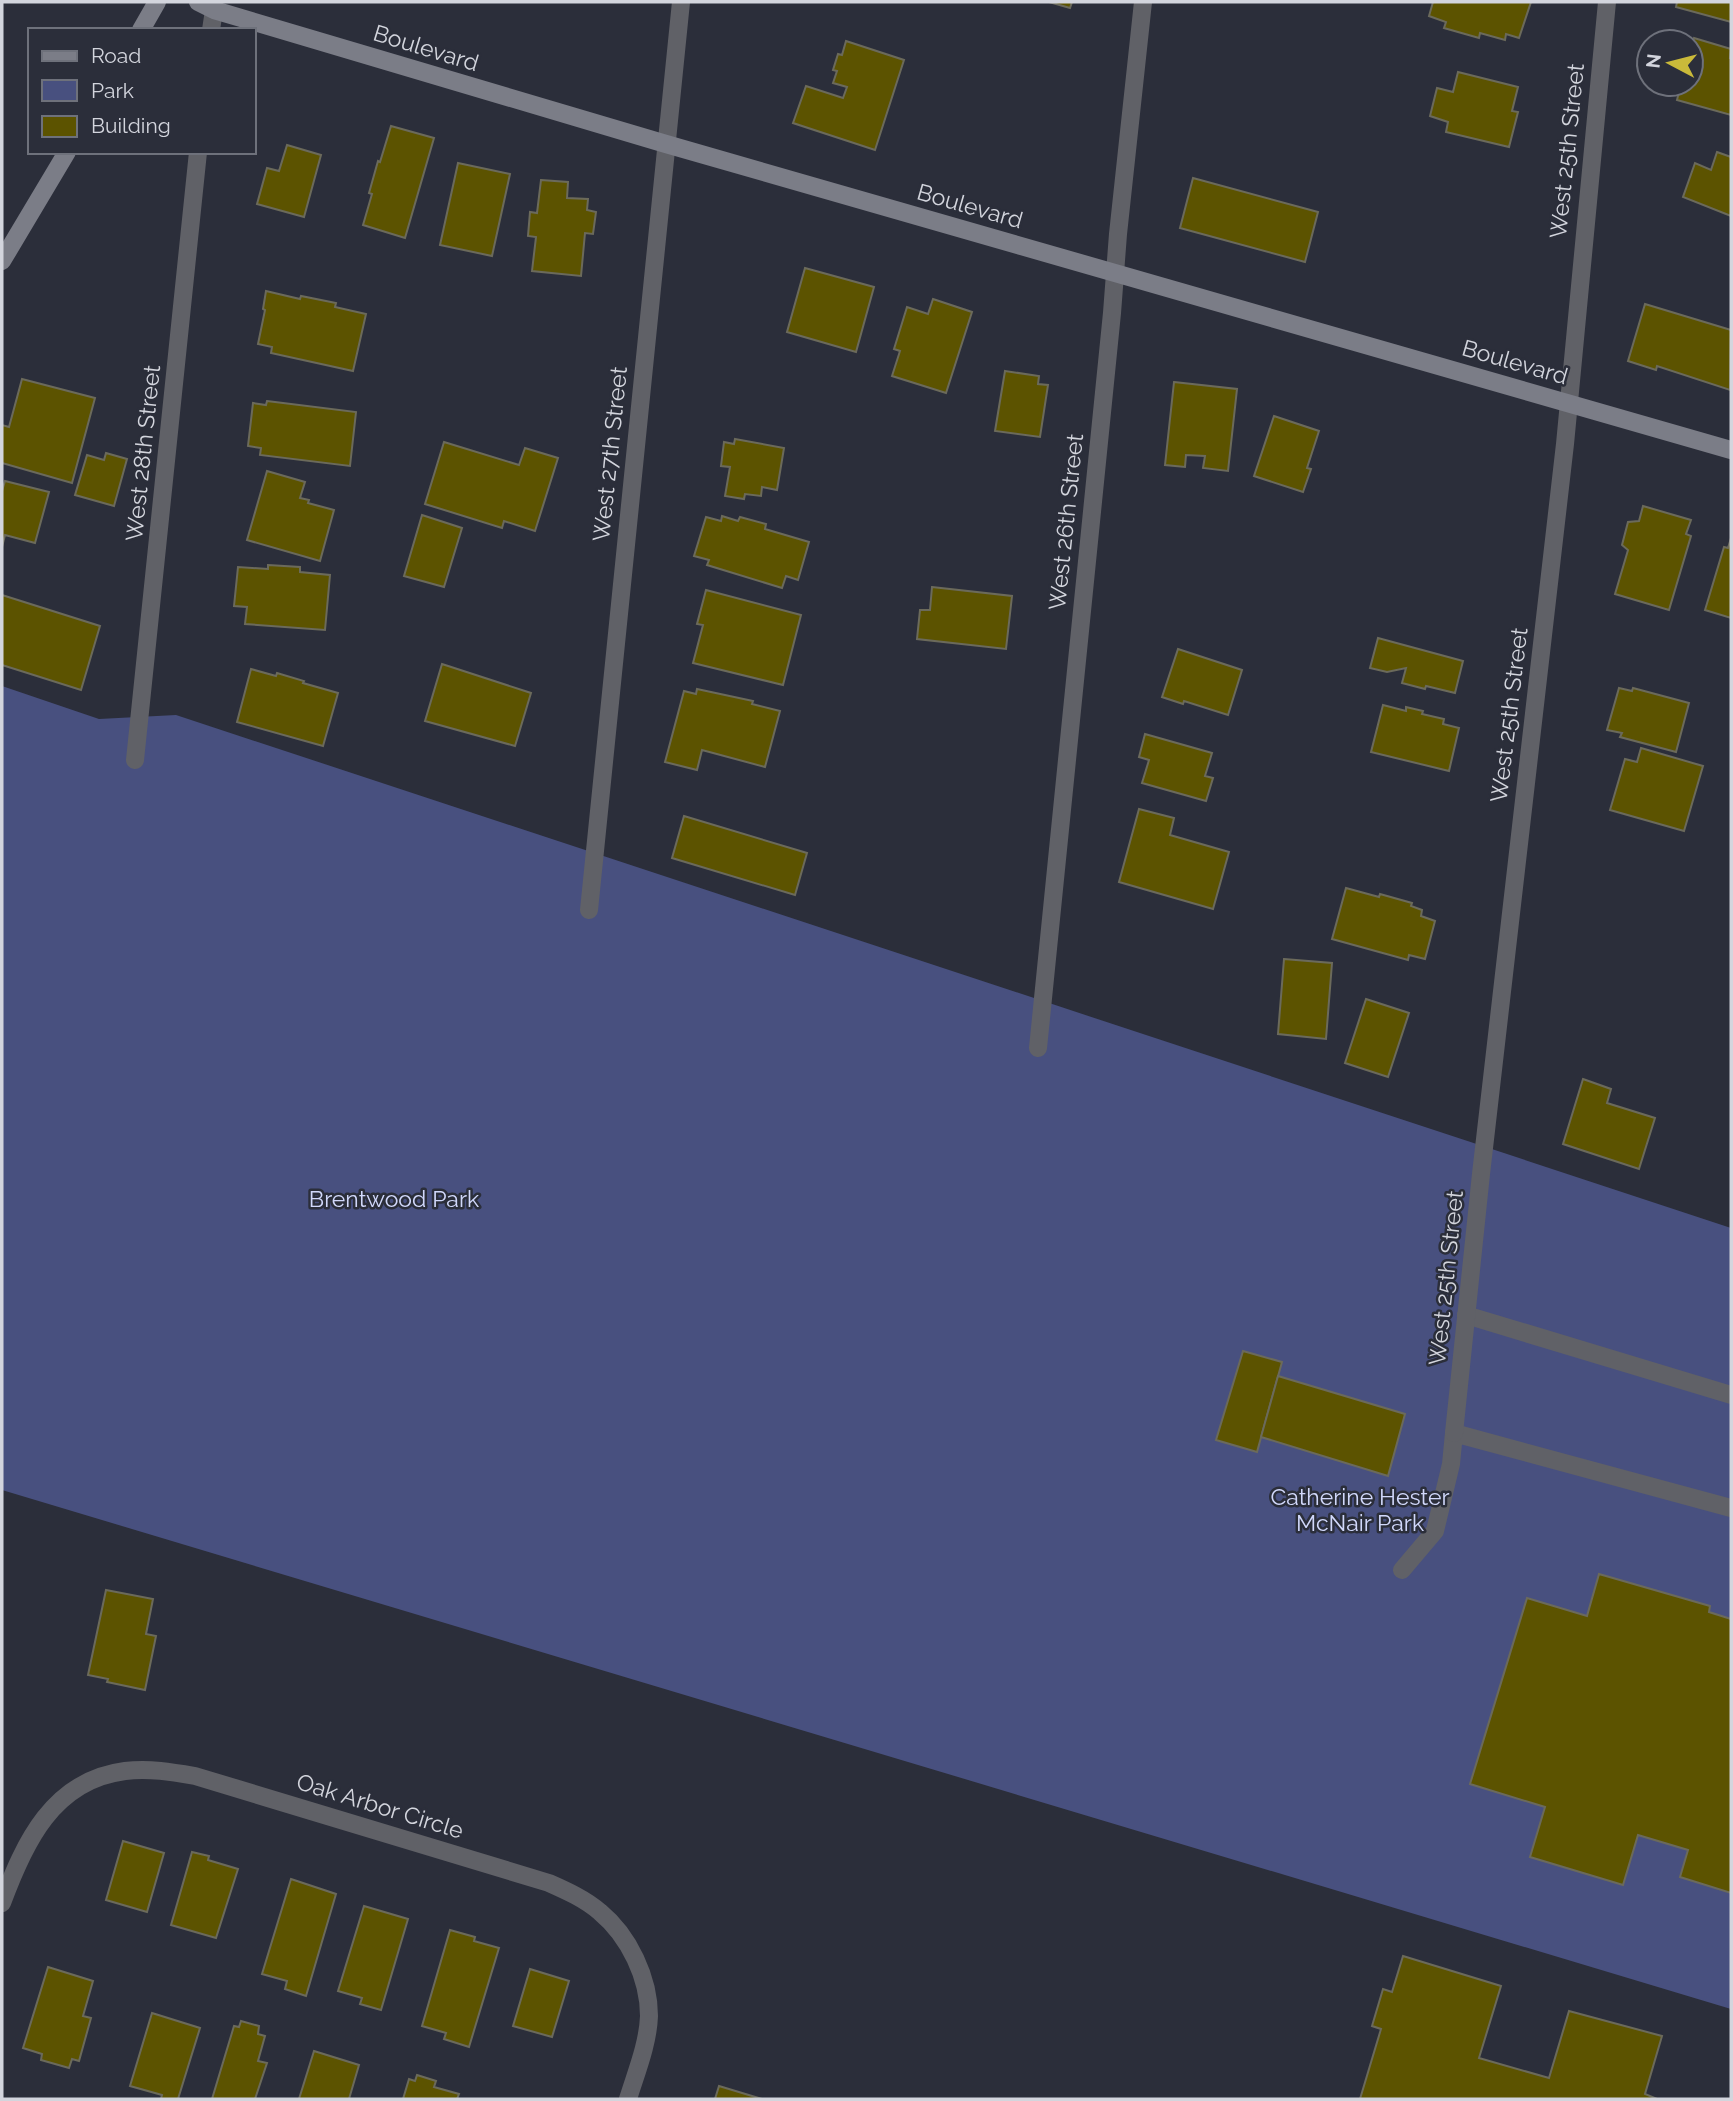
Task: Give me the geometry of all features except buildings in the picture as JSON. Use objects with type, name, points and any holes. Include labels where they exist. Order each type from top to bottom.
[{"type":"main road","points":[[142,28],[157,2]]},
{"type":"main road","name":"Boulevard","points":[[206,6],[666,144],[1731,450]]},
{"type":"main road","points":[[2,261],[66,154]]},
{"type":"street","name":"West 27th Street","points":[[589,910],[681,2]]},
{"type":"street","name":"West 26th Street","points":[[1038,1048],[1143,2]]},
{"type":"street","name":"West 25th Street","points":[[1402,1570],[1435,1531],[1451,1464],[1568,403],[1607,2]]},
{"type":"street","points":[[206,6],[211,28]]},
{"type":"street","name":"West 28th Street","points":[[135,760],[198,154]]},
{"type":"street","points":[[1466,1315],[1731,1395]]},
{"type":"street","points":[[1454,1433],[1731,1508]]},
{"type":"street","name":"Oak Arbor Circle","points":[[2,1903],[29,1839],[49,1812],[73,1791],[99,1777],[125,1771],[161,1770],[195,1776],[549,1883],[576,1895],[601,1912],[621,1934],[637,1961],[646,1988],[649,2016],[643,2050],[628,2099]]},
{"type":"green space","points":[[2,686],[99,719],[176,715],[1731,1228],[1731,2009],[2,1490]]},
{"type":"park label","name":"Brentwood Park","points":[[394,1199]]},
{"type":"park label","name":"Catherine Hester McNair Park","points":[[1360,1510]]}]
